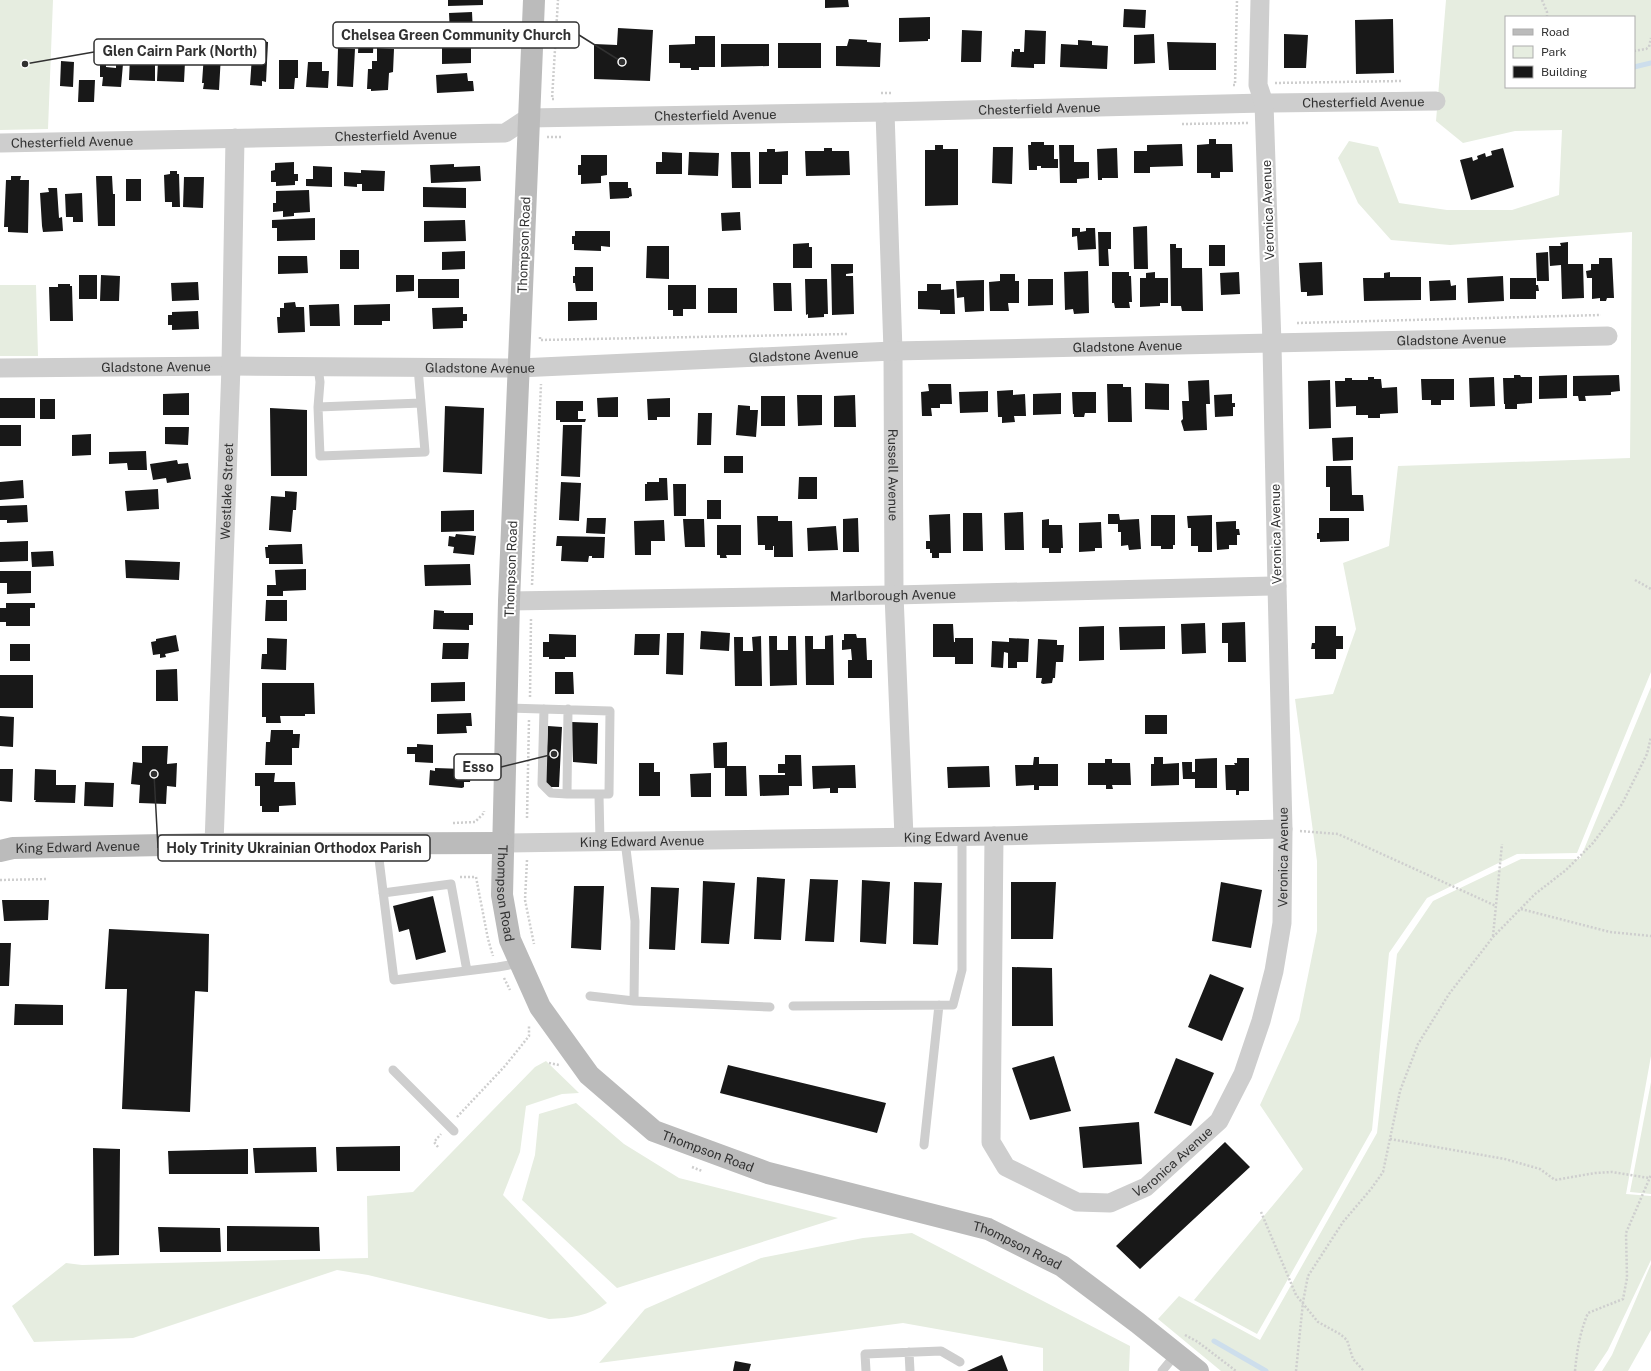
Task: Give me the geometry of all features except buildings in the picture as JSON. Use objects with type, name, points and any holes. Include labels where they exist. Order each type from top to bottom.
[{"type":"street","name":"Thompson Road","points":[[534,0],[509,601],[502,843],[502,895],[510,940],[540,1007],[589,1075],[654,1131],[768,1173],[988,1229],[1062,1266],[1198,1371]]},
{"type":"street","name":"Veronica Avenue","points":[[994,836],[991,1142],[1006,1167],[1077,1202],[1110,1203],[1146,1187],[1219,1121],[1243,1074],[1261,1021],[1274,971],[1282,923],[1283,829],[1272,344],[1264,103],[1258,85],[1260,0]]},
{"type":"street","name":"Chesterfield Avenue","points":[[0,143],[505,133],[528,118],[885,112],[1264,103],[1436,101]]},
{"type":"street","name":"Russell Avenue","points":[[885,112],[894,351],[894,595],[904,837]]},
{"type":"street","name":"Westlake Street","points":[[214,844],[230,366],[235,138]]},
{"type":"street","name":"Gladstone Avenue","points":[[0,368],[230,366],[519,368],[894,351],[1608,336]]},
{"type":"street","name":"Marlborough Avenue","points":[[509,601],[894,595],[1277,586]]},
{"type":"street","name":"King Edward Avenue","points":[[0,851],[13,848],[214,844],[600,842],[994,836],[1283,829]]},
{"type":"lane","points":[[318,367],[320,382],[318,407],[320,456],[425,452],[418,367]]},
{"type":"lane","points":[[318,407],[421,403]]},
{"type":"lane","points":[[506,708],[610,710],[609,794],[551,793],[543,786],[545,740],[544,709]]},
{"type":"lane","points":[[567,794],[563,776],[568,709]]},
{"type":"lane","points":[[599,795],[600,842]]},
{"type":"lane","points":[[793,1006],[953,1005],[962,970],[962,836]]},
{"type":"lane","points":[[625,841],[635,921],[634,1001]]},
{"type":"lane","points":[[377,843],[394,980],[520,963]]},
{"type":"lane","points":[[383,893],[451,884],[467,971]]},
{"type":"lane","points":[[590,996],[634,1001],[770,1007]]},
{"type":"lane","points":[[924,1145],[939,1005]]},
{"type":"lane","points":[[393,1070],[451,1129]]},
{"type":"lane","points":[[866,1371],[866,1354],[941,1351],[960,1362]]},
{"type":"lane","points":[[909,1352],[910,1371]]},
{"type":"lane","points":[[1162,1371],[1176,1354]]},
{"type":"path","points":[[558,0],[552,99],[558,99]]},
{"type":"path","points":[[1227,85],[1235,85],[1237,0]]},
{"type":"path","points":[[1542,0],[1547,12],[1546,16]]},
{"type":"path","points":[[1635,51],[1649,47],[1651,38]]},
{"type":"path","points":[[1274,83],[1401,80]]},
{"type":"path","points":[[877,93],[893,93]]},
{"type":"path","points":[[546,145],[546,137],[570,136]]},
{"type":"path","points":[[1294,324],[1601,315]]},
{"type":"path","points":[[541,332],[540,340],[850,334]]},
{"type":"path","points":[[532,583],[541,378]]},
{"type":"path","points":[[1635,580],[1651,589]]},
{"type":"path","points":[[1296,1371],[1303,1302],[1308,1276],[1318,1258],[1343,1222],[1371,1189],[1383,1172],[1400,1091],[1418,1044],[1449,994],[1493,937],[1521,909],[1593,844],[1622,804],[1647,754],[1651,737]]},
{"type":"path","points":[[1283,829],[1338,834],[1496,906]]},
{"type":"path","points":[[1493,937],[1502,844]]},
{"type":"path","points":[[527,860],[525,900],[534,945]]},
{"type":"path","points":[[453,877],[476,877],[488,939],[498,967],[512,993]]},
{"type":"path","points":[[0,880],[48,878]]},
{"type":"path","points":[[1521,909],[1610,932],[1651,936]]},
{"type":"path","points":[[438,1147],[434,1142],[451,1129],[529,1036],[530,1027],[528,1022]]},
{"type":"path","points":[[1390,1139],[1505,1158],[1540,1169],[1555,1180],[1595,1173],[1612,1172],[1650,1178]]},
{"type":"path","points":[[1575,1371],[1576,1354],[1581,1330],[1588,1313],[1623,1299],[1627,1272],[1626,1233],[1651,1175]]},
{"type":"path","points":[[1261,1212],[1296,1295],[1318,1322],[1340,1334],[1347,1340],[1352,1359],[1364,1371]]},
{"type":"path","points":[[1198,1342],[1236,1371]]},
{"type":"green space","points":[[0,0],[53,0],[48,129],[0,130]]},
{"type":"green space","points":[[1446,0],[1651,0],[1651,672],[1577,853],[1517,854],[1427,898],[1389,953],[1372,1130],[1257,1334],[1194,1300],[1303,1169],[1260,1105],[1299,1020],[1317,931],[1317,861],[1295,699],[1333,694],[1356,629],[1343,563],[1389,546],[1398,466],[1630,458],[1632,232],[1450,245],[1391,240],[1358,203],[1338,158],[1349,141],[1378,147],[1399,203],[1447,210],[1512,210],[1559,195],[1562,130],[1515,131],[1463,143],[1436,121]]},
{"type":"green space","points":[[0,285],[36,285],[38,356],[0,356]]},
{"type":"green space","points":[[1651,687],[1651,1056],[1626,1194],[1651,1196],[1651,1260],[1608,1350],[1594,1371],[1221,1371],[1158,1319],[1179,1296],[1260,1340],[1377,1133],[1397,954],[1433,901],[1521,859],[1580,859]]},
{"type":"green space","points":[[546,1061],[579,1093],[562,1094],[526,1106],[520,1152],[503,1195],[607,1303],[593,1311],[572,1317],[549,1319],[368,1275],[337,1270],[133,1338],[34,1342],[12,1306],[66,1263],[82,1265],[368,1258],[367,1196],[413,1192],[535,1067]]},
{"type":"green space","points":[[1651,1082],[1651,1194],[1630,1192]]},
{"type":"green space","points":[[576,1103],[624,1144],[679,1178],[838,1218],[617,1288],[522,1200],[535,1155],[539,1114]]},
{"type":"green space","points":[[912,1233],[1130,1346],[1129,1371],[1043,1371],[1043,1348],[903,1323],[599,1363],[645,1309],[761,1258],[863,1238]]},
{"type":"green space","points":[[1651,1264],[1651,1330],[1628,1371],[1602,1371],[1612,1355]]},
{"type":"waterway","points":[[1635,67],[1651,63]]},
{"type":"waterway","points":[[1214,1341],[1266,1371]]},
{"type":"place","name":"Chelsea Green Community Church","points":[[622,62]]},
{"type":"place","name":"Glen Cairn Park (North)","points":[[25,64]]},
{"type":"place","name":"Esso","points":[[554,754]]},
{"type":"place","name":"Holy Trinity Ukrainian Orthodox Parish","points":[[154,774]]}]
